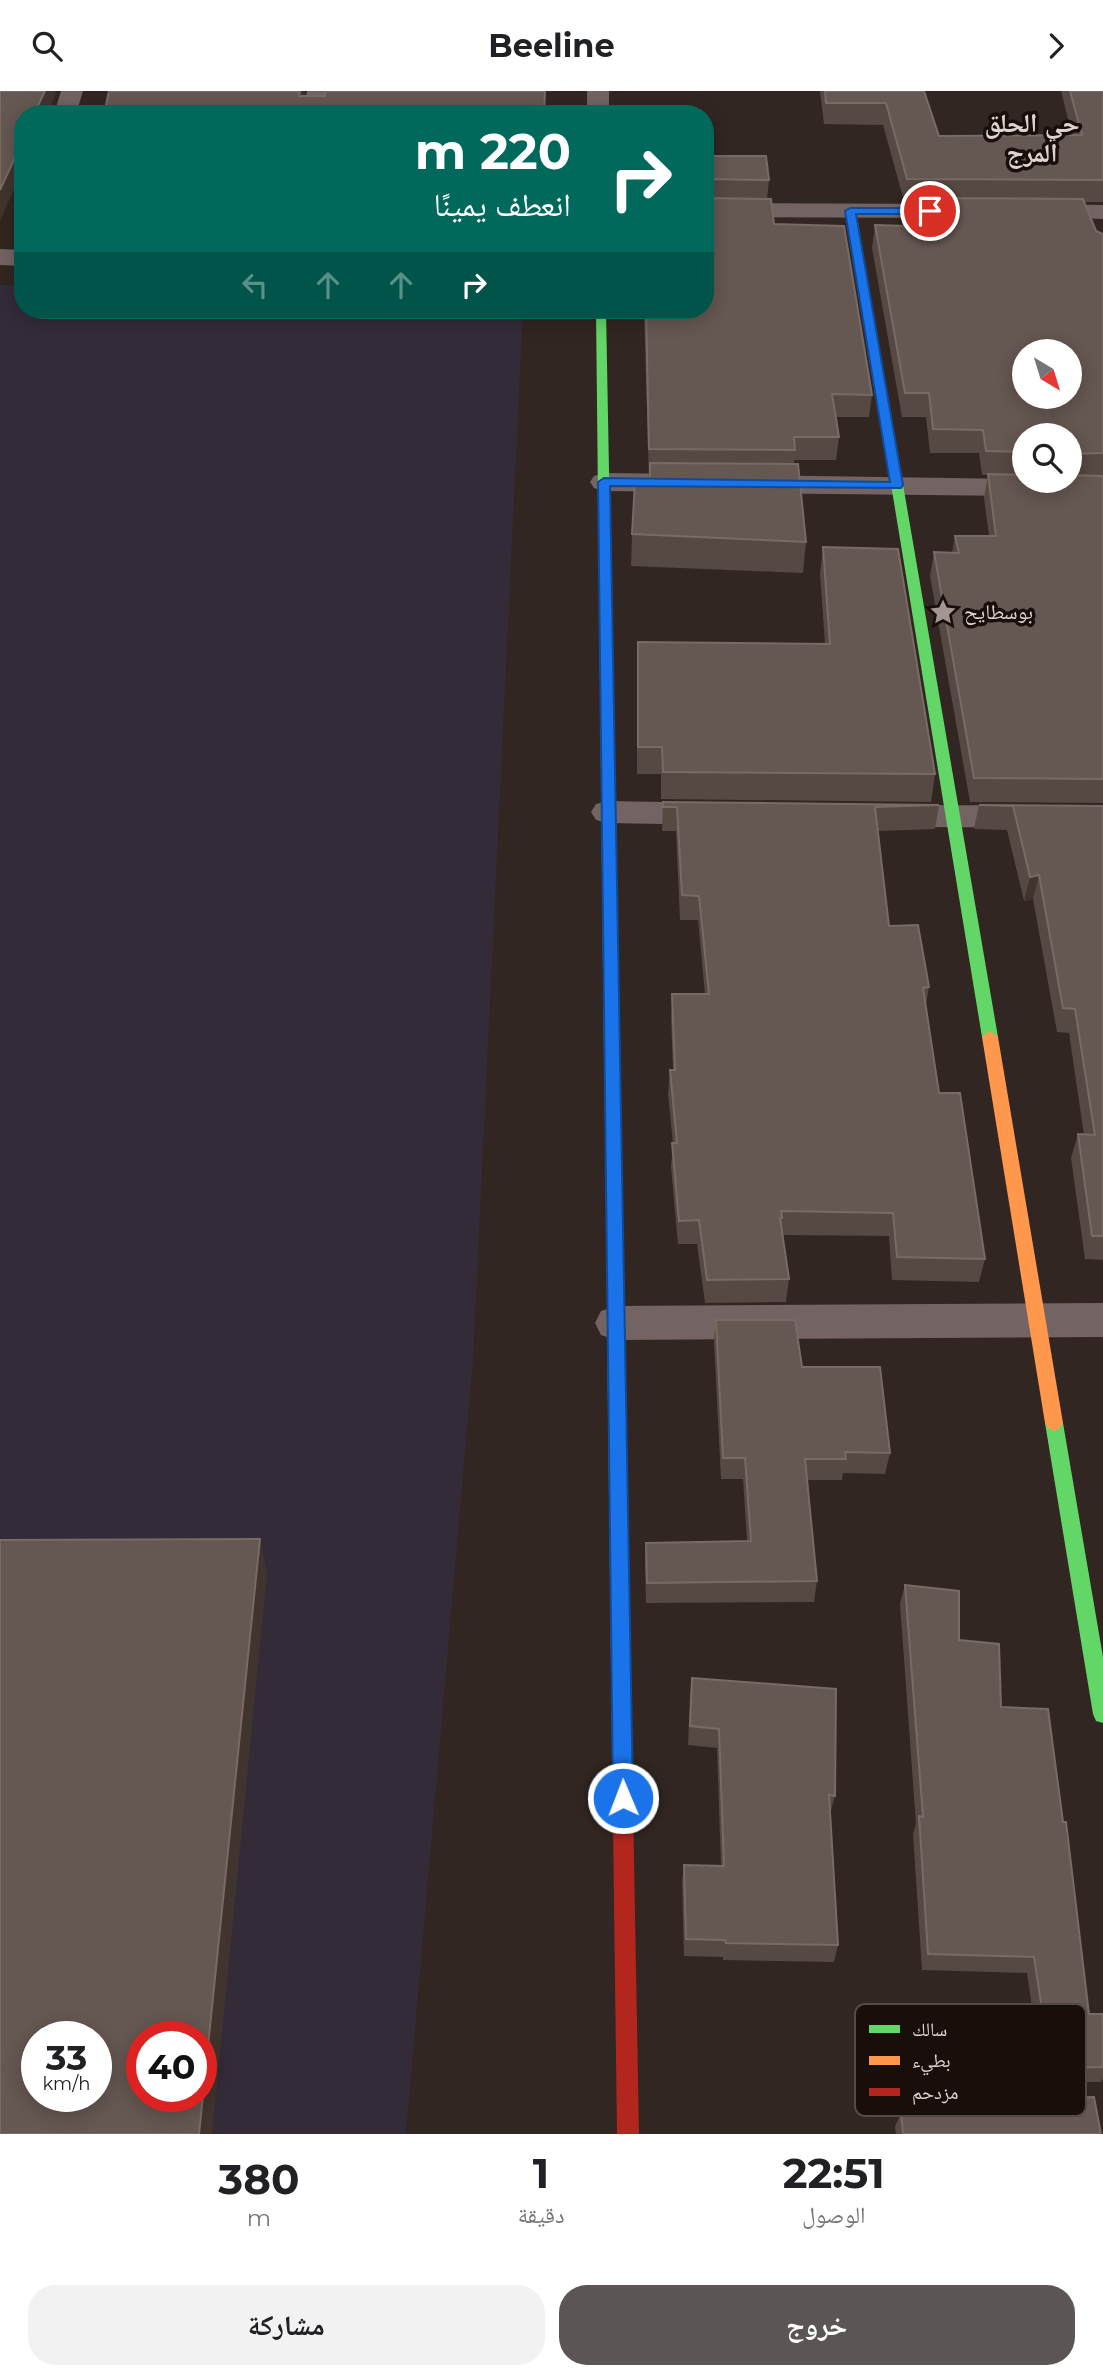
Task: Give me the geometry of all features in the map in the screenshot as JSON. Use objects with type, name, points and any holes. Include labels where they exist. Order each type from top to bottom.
[{"type":"street","points":[[714,210],[984,211]]},
{"type":"street","points":[[850,211],[1103,1714]]},
{"type":"street","points":[[1010,211],[1097,220]]},
{"type":"street","points":[[601,319],[628,2134]]},
{"type":"street","points":[[604,482],[1103,488]]},
{"type":"street","points":[[608,812],[746,814]]},
{"type":"street","points":[[884,815],[1103,817]]},
{"type":"street","points":[[616,1323],[1103,1320]]},
{"type":"shaded area","points":[[0,285],[14,285],[14,319],[523,319],[473,1360],[406,2134],[0,2134]]},
{"type":"building","points":[[0,91],[45,91],[38,105],[14,105],[14,160],[0,190]]},
{"type":"building","points":[[109,91],[300,91],[299,96],[325,96],[326,91],[545,91],[544,105],[106,105]]},
{"type":"building","points":[[825,91],[924,91],[939,136],[1082,135],[1070,91],[1103,91],[1103,180],[907,179],[886,103],[826,103]]},
{"type":"building","points":[[714,156],[766,156],[769,180],[714,179]]},
{"type":"building","points":[[714,198],[771,199],[774,224],[844,226],[872,395],[832,394],[839,437],[794,437],[795,450],[649,449],[646,319],[714,319]]},
{"type":"building","points":[[912,198],[1083,199],[1096,231],[1103,234],[1103,453],[1082,454],[1082,423],[1012,423],[1012,452],[986,451],[983,430],[933,429],[929,393],[905,393],[875,225],[908,226],[907,218],[918,218]]},
{"type":"building","points":[[650,463],[798,464],[806,542],[632,534],[635,481],[650,481]]},
{"type":"building","points":[[988,474],[1012,475],[1012,493],[1082,493],[1082,475],[1103,476],[1103,779],[974,778],[934,552],[959,553],[955,536],[996,536]]},
{"type":"building","points":[[823,547],[898,549],[935,774],[663,772],[662,747],[638,747],[638,642],[830,644]]},
{"type":"building","points":[[663,802],[939,805],[875,807],[889,926],[918,925],[929,987],[923,988],[939,1093],[960,1093],[985,1259],[897,1257],[893,1213],[781,1211],[789,1279],[707,1280],[699,1220],[679,1221],[672,1143],[677,1143],[670,1070],[675,1070],[672,994],[709,994],[699,896],[682,895],[677,807],[663,807]]},
{"type":"building","points":[[979,805],[1103,806],[1103,1236],[1092,1236],[1078,1134],[1095,1135],[1075,1009],[1063,1008],[1039,875],[1030,877],[1013,806]]},
{"type":"building","points":[[716,1320],[795,1320],[802,1367],[880,1367],[890,1453],[845,1452],[846,1459],[805,1459],[817,1581],[647,1583],[646,1543],[751,1541],[745,1458],[723,1458]]},
{"type":"building","points":[[260,1539],[211,2021],[126,2021],[126,2112],[201,2112],[199,2134],[0,2134],[0,1540]]},
{"type":"building","points":[[905,1585],[959,1591],[959,1640],[999,1644],[1001,1707],[1048,1709],[1063,1822],[1066,1822],[1089,2014],[1102,2014],[1103,2019],[1103,2067],[1086,2067],[1086,2004],[1041,2004],[1034,1957],[928,1954],[919,1816],[923,1817]]},
{"type":"building","points":[[692,1678],[836,1689],[835,1796],[829,1795],[838,1945],[726,1943],[725,1940],[686,1939],[684,1865],[724,1866],[719,1729],[690,1726]]},
{"type":"building","points":[[1086,2097],[1094,2097],[1101,2134],[903,2134],[901,2116],[1086,2116]]},
{"type":"traffic: fast","points":[[851,211],[990,1037]]},
{"type":"traffic: fast","points":[[601,319],[612,1058]]},
{"type":"traffic: fast","points":[[616,1325],[622,1747]]},
{"type":"traffic: fast","points":[[1054,1423],[1103,1714]]},
{"type":"traffic: slow","points":[[990,1037],[1054,1423]]},
{"type":"traffic: jam","points":[[612,1058],[616,1325]]},
{"type":"traffic: jam","points":[[622,1747],[628,2134]]},
{"type":"place","name":"بوسطايح","points":[[943,612]]},
{"type":"district","name":"حي الحلق المرج","points":[[1032,138]]},
{"type":"route","points":[[623,1798],[604,482],[897,485],[850,211],[930,211]]}]
